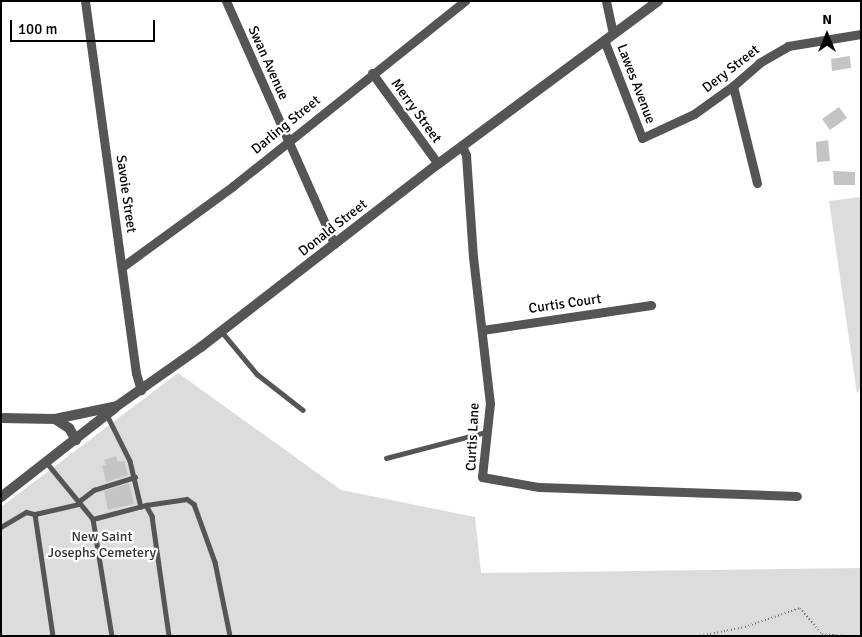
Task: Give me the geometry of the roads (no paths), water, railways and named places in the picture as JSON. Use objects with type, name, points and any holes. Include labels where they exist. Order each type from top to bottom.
[{"type":"street","name":"Savoie Street","points":[[85,1],[136,373],[141,390]]},
{"type":"street","name":"Swan Avenue","points":[[226,1],[334,244]]},
{"type":"street","name":"Darling Street","points":[[122,267],[288,142],[372,73],[465,1]]},
{"type":"street","points":[[606,1],[613,33]]},
{"type":"street","name":"Donald Street","points":[[1,418],[55,419],[117,406],[221,331],[438,164],[658,1]]},
{"type":"street","name":"Dery Street","points":[[642,138],[674,126],[733,86],[759,63],[788,46],[861,34]]},
{"type":"street","name":"Lawes Avenue","points":[[604,40],[642,138]]},
{"type":"street","name":"Merry Street","points":[[372,73],[438,164]]},
{"type":"street","points":[[733,86],[757,183]]},
{"type":"street","name":"Curtis Lane","points":[[462,146],[490,403],[482,477],[505,483],[581,489],[796,496]]},
{"type":"street","name":"Curtis Court","points":[[482,330],[651,305]]},
{"type":"street","points":[[1,497],[47,463],[117,406]]},
{"type":"street","points":[[55,419],[69,428],[76,440]]},
{"type":"lane","points":[[221,331],[257,374],[303,410]]},
{"type":"lane","points":[[107,415],[130,460],[143,506],[152,516],[169,636]]},
{"type":"lane","points":[[386,458],[486,432]]},
{"type":"lane","points":[[47,463],[93,519],[112,636]]},
{"type":"lane","points":[[1,527],[26,512],[35,514],[79,503],[94,490],[135,477]]},
{"type":"lane","points":[[93,519],[143,506],[187,499],[194,504],[215,562],[230,636]]},
{"type":"lane","points":[[35,514],[53,636]]},
{"type":"park label","name":"New Saint Josephs Cemetery","points":[[102,546]]}]
